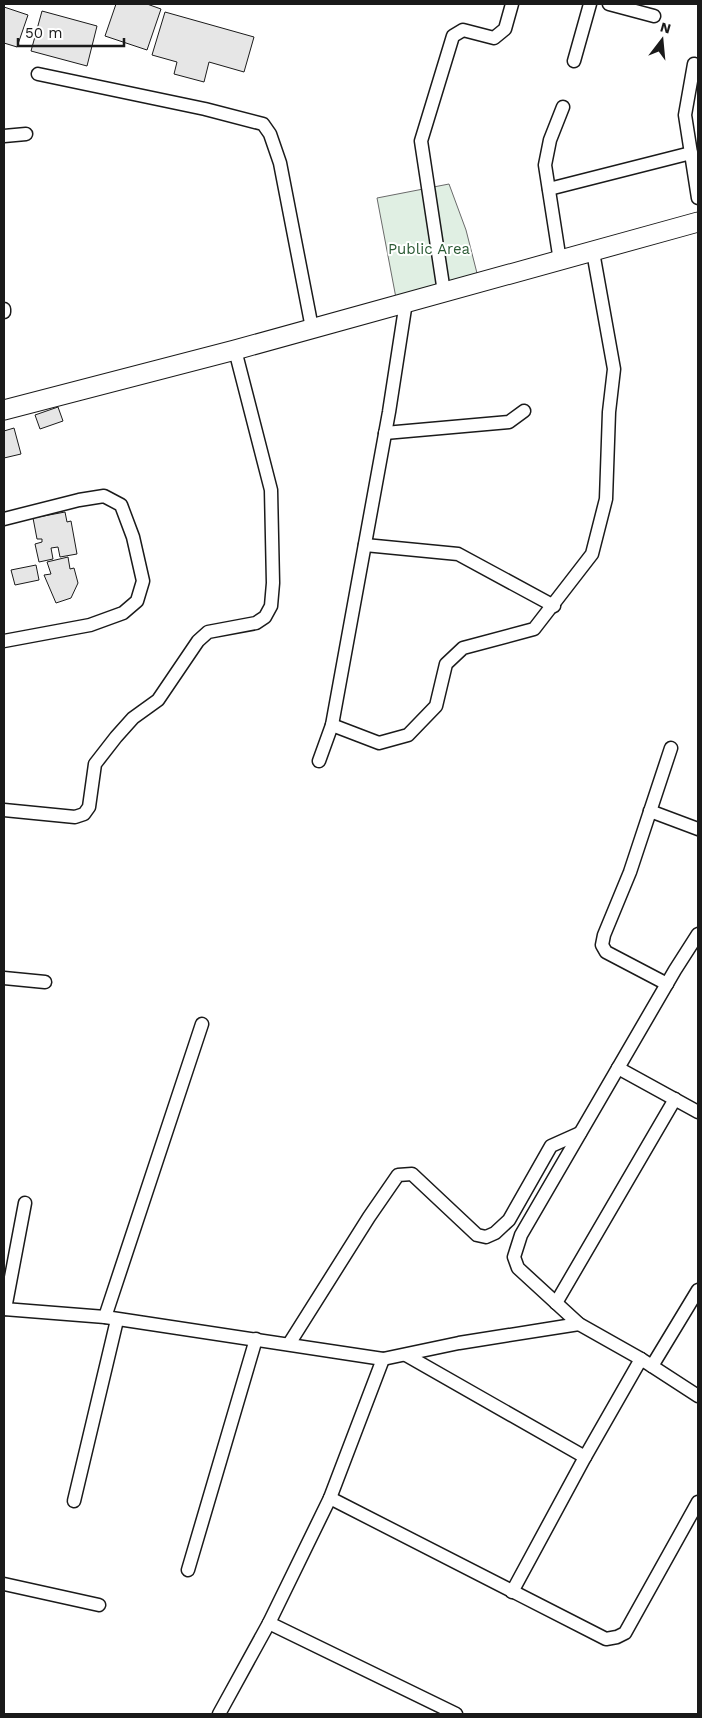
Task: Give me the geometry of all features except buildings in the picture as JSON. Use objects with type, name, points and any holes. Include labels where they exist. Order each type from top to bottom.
[{"type":"street","points":[[444,292],[421,141],[453,36],[463,30],[494,38],[505,30],[512,4]]},
{"type":"street","points":[[574,61],[590,4]]},
{"type":"street","points":[[609,4],[654,16]]},
{"type":"street","points":[[694,64],[685,115],[698,198]]},
{"type":"street","points":[[38,74],[205,109],[263,124],[270,134],[280,163],[312,328]]},
{"type":"street","points":[[560,261],[545,165],[550,140],[563,107]]},
{"type":"street","points":[[4,136],[26,134]]},
{"type":"street","points":[[549,188],[691,153]]},
{"type":"street","points":[[4,410],[235,350],[698,222]]},
{"type":"street","points":[[332,725],[379,742],[408,735],[436,706],[446,664],[463,648],[534,629],[554,606],[592,554],[606,499],[609,412],[614,368],[593,252]]},
{"type":"street","points":[[319,760],[332,725],[385,433],[406,302]]},
{"type":"street","points":[[4,810],[75,817],[84,814],[92,798],[95,764],[133,718],[158,700],[198,641],[208,632],[256,623],[265,617],[271,606],[273,583],[271,490],[235,350]]},
{"type":"street","points":[[385,433],[509,422],[524,410]]},
{"type":"street","points":[[4,519],[79,500],[104,496],[121,505],[133,537],[143,581],[137,601],[123,613],[90,625],[4,641]]},
{"type":"street","points":[[365,545],[458,554],[554,606]]},
{"type":"street","points":[[667,984],[606,952],[602,945],[604,935],[630,872],[672,748]]},
{"type":"street","points":[[650,811],[698,829]]},
{"type":"street","points":[[698,934],[521,1236],[514,1258],[518,1268],[579,1324],[641,1359],[698,1396]]},
{"type":"street","points":[[4,978],[45,982]]},
{"type":"street","points":[[74,1501],[111,1318],[202,1024]]},
{"type":"street","points":[[618,1068],[698,1112]]},
{"type":"street","points":[[556,1303],[675,1099]]},
{"type":"street","points":[[289,1344],[398,1175],[412,1174],[476,1235],[486,1237],[495,1233],[509,1220],[551,1146],[580,1133]]},
{"type":"street","points":[[25,1202],[4,1309],[111,1318],[383,1359],[459,1343],[579,1324]]},
{"type":"street","points":[[652,1366],[698,1290]]},
{"type":"street","points":[[188,1570],[256,1339]]},
{"type":"street","points":[[406,1355],[585,1456]]},
{"type":"street","points":[[219,1714],[268,1623],[330,1498],[383,1359]]},
{"type":"street","points":[[512,1592],[585,1456],[641,1359]]},
{"type":"street","points":[[330,1498],[606,1639],[617,1638],[625,1633],[698,1502]]},
{"type":"street","points":[[4,1584],[99,1605]]},
{"type":"street","points":[[268,1623],[456,1714]]},
{"type":"green space","name":"Public Area","points":[[449,184],[466,230],[479,281],[396,298],[377,198]]}]
